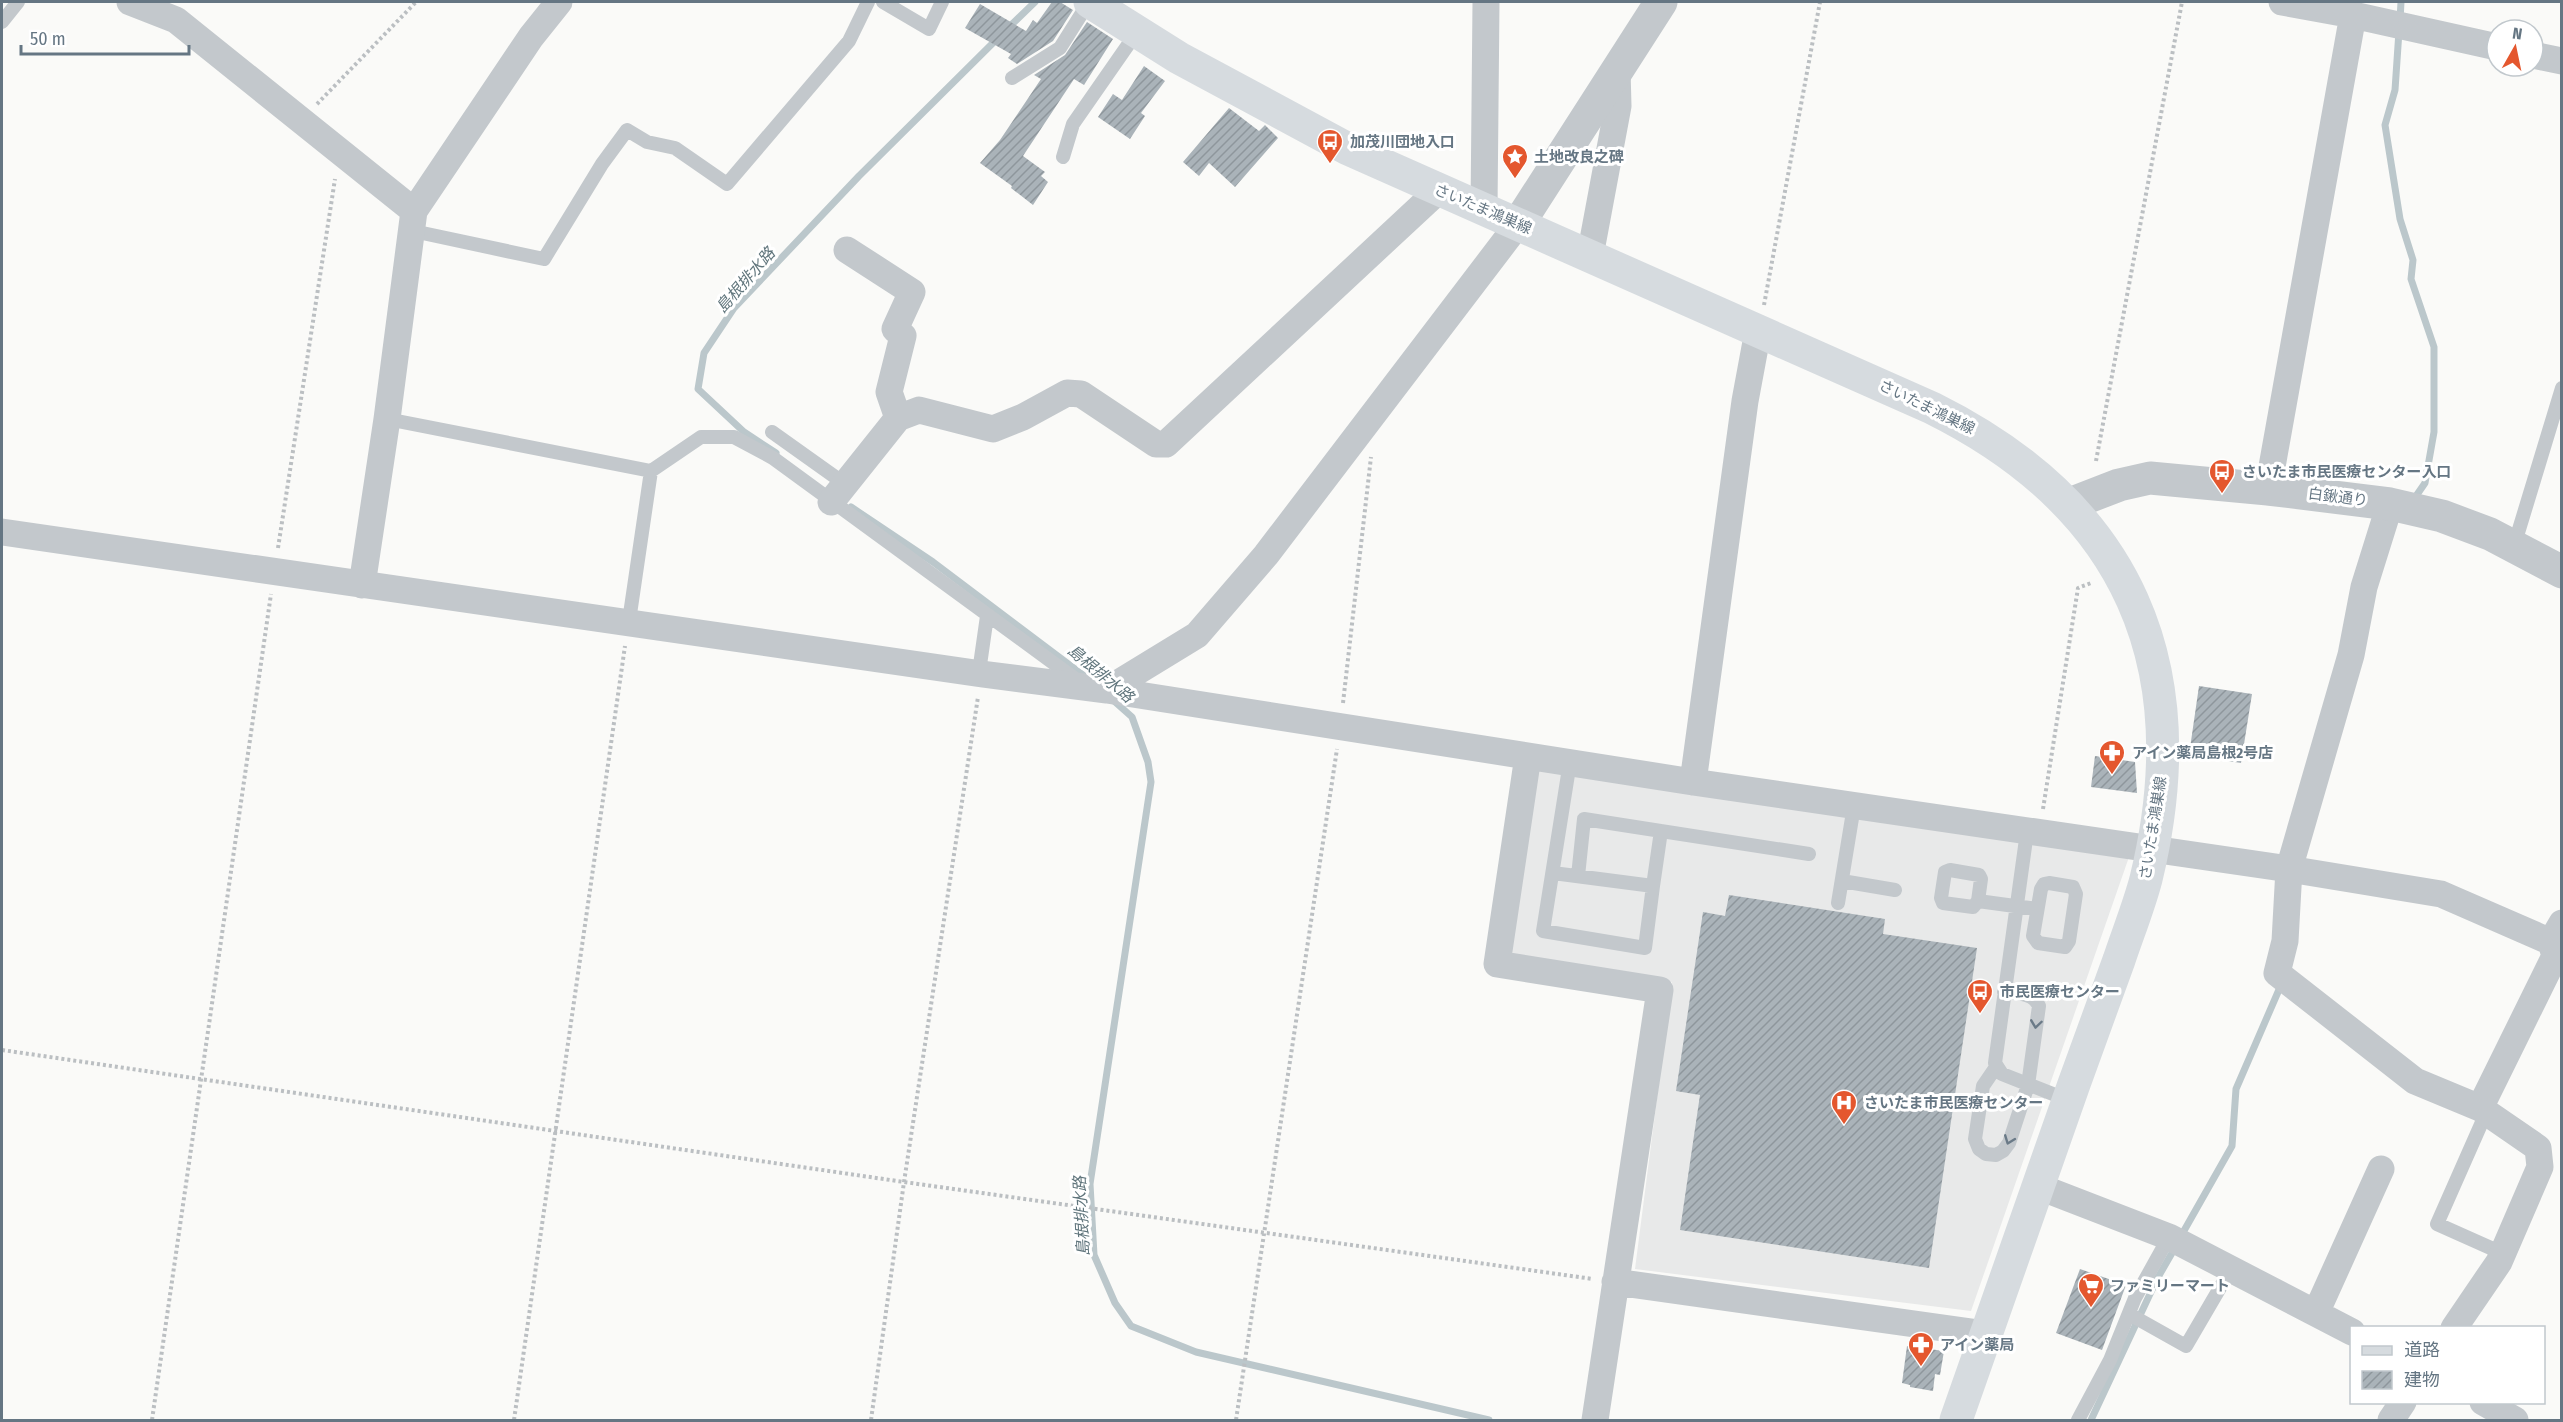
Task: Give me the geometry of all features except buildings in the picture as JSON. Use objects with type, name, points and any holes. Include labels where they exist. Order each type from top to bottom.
[{"type":"main road","name":"さいたま鴻巣線","points":[[1089,2],[1179,58],[1268,108],[1348,149],[1519,223],[1972,427],[2014,456],[2070,504],[2094,534],[2123,578],[2148,643],[2159,689],[2163,733],[2162,772],[2152,849],[2138,907],[2037,1186],[1956,1420]]},
{"type":"street","points":[[130,2],[176,20],[339,151],[414,221]]},
{"type":"street","points":[[362,585],[414,221],[531,37],[560,2]]},
{"type":"street","points":[[1484,209],[1486,2]]},
{"type":"street","points":[[1097,689],[1197,635],[1266,555],[1519,223],[1661,2]]},
{"type":"street","points":[[2282,2],[2367,12],[2485,44]]},
{"type":"street","points":[[2268,489],[2367,12]]},
{"type":"street","points":[[2545,57],[2562,61]]},
{"type":"street","points":[[1590,256],[1618,106],[1617,69]]},
{"type":"street","points":[[838,493],[898,418],[919,410],[993,429],[1023,417],[1067,393],[1081,394],[1156,444],[1166,444],[1439,190]]},
{"type":"street","points":[[847,250],[912,292],[895,329],[903,336],[889,392],[898,418]]},
{"type":"street","points":[[1693,782],[1745,401],[1758,331]]},
{"type":"street","name":"白鍬通り","points":[[2070,504],[2119,485],[2150,478],[2268,489],[2402,506],[2442,516],[2514,546],[2562,572]]},
{"type":"street","points":[[2402,506],[2364,586],[2351,655],[2289,868],[2285,941],[2277,973],[2415,1081],[2483,1110],[2538,1148],[2540,1167],[2499,1262],[2455,1326]]},
{"type":"street","points":[[2,532],[1097,689],[1693,782],[2289,868],[2440,894],[2556,933],[2555,956],[2483,1110]]},
{"type":"street","points":[[1528,756],[1497,964],[1660,990],[1595,1420]]},
{"type":"street","points":[[2316,1314],[2381,1169]]},
{"type":"street","points":[[2037,1186],[2169,1237],[2350,1331]]},
{"type":"street","points":[[1615,1282],[1986,1334]]},
{"type":"street","points":[[2391,1420],[2402,1404]]},
{"type":"street","points":[[2487,1404],[2515,1420]]},
{"type":"lane","points":[[2,22],[18,2]]},
{"type":"lane","points":[[414,221],[544,259],[602,164],[627,129],[646,142],[675,148],[727,184],[849,41],[868,2]]},
{"type":"lane","points":[[883,2],[929,29],[942,2]]},
{"type":"lane","points":[[1012,78],[1060,48],[1089,2]]},
{"type":"lane","points":[[1063,158],[1073,124],[1137,32]]},
{"type":"lane","points":[[2514,546],[2562,388]]},
{"type":"lane","points":[[387,419],[651,471],[701,437],[734,437],[838,493]]},
{"type":"lane","points":[[772,432],[838,493],[987,616],[1097,689]]},
{"type":"lane","points":[[628,621],[651,471]]},
{"type":"lane","points":[[982,674],[980,665],[987,616]]},
{"type":"lane","points":[[1570,762],[1543,931],[1645,948],[1661,831]]},
{"type":"lane","points":[[1838,903],[1854,806]]},
{"type":"lane","points":[[1578,876],[1584,819],[1809,854]]},
{"type":"lane","points":[[2033,832],[2016,906],[1995,1059],[1996,1067],[2002,1074],[2068,1100]]},
{"type":"lane","points":[[1552,873],[1653,886]]},
{"type":"lane","points":[[1842,881],[1895,890]]},
{"type":"lane","points":[[2044,884],[2073,888],[2076,894],[2069,941],[2065,947],[2041,945],[2034,941],[2037,909],[2044,884]]},
{"type":"lane","points":[[1978,901],[2037,909]]},
{"type":"lane","points":[[1996,1067],[1983,1086],[1975,1135],[1977,1146],[1986,1154],[1996,1155],[2008,1146],[2028,1084],[2039,1006],[2036,1000],[2028,995],[2004,992]]},
{"type":"lane","points":[[2483,1110],[2437,1224],[2502,1253]]},
{"type":"lane","points":[[2078,1420],[2110,1360],[2129,1314],[2169,1237]]},
{"type":"lane","points":[[2129,1314],[2186,1346],[2231,1269]]},
{"type":"path","points":[[301,120],[416,2]]},
{"type":"path","points":[[1758,331],[1820,2]]},
{"type":"path","points":[[2096,461],[2182,2]]},
{"type":"path","points":[[152,1420],[274,572],[339,151]]},
{"type":"path","points":[[1236,1420],[1341,726],[1371,456]]},
{"type":"path","points":[[2033,832],[2078,588],[2092,582]]},
{"type":"path","points":[[514,1420],[628,621]]},
{"type":"path","points":[[871,1420],[904,1182],[982,674]]},
{"type":"path","points":[[2,1050],[1264,1234],[1615,1282]]},
{"type":"shaded area","name":"さいたま市民医療センター","points":[[1538,767],[2129,857],[1971,1311],[1635,1269],[1672,982],[1507,957]]},
{"type":"waterway","name":"島根排水路","points":[[1007,29],[1035,2]]},
{"type":"waterway","points":[[2400,20],[2401,2]]},
{"type":"waterway","points":[[2399,31],[2395,90],[2385,125],[2400,219],[2413,260],[2411,279],[2434,347],[2434,432],[2425,483],[2414,499]]},
{"type":"waterway","name":"島根排水路","points":[[776,453],[744,432],[698,389],[704,353],[734,308],[859,176],[999,37]]},
{"type":"waterway","name":"島根排水路","points":[[851,507],[933,562],[1087,678]]},
{"type":"waterway","name":"島根排水路","points":[[1114,701],[1132,717],[1148,762],[1151,782],[1090,1184],[1094,1255],[1115,1303],[1131,1326],[1196,1352],[1489,1420]]},
{"type":"waterway","points":[[2181,1236],[2232,1146],[2236,1089],[2281,985]]},
{"type":"waterway","points":[[2091,1420],[2157,1279],[2176,1246]]},
{"type":"place","name":"加茂川団地入口","points":[[1330,165]]},
{"type":"place","name":"土地改良之碑","points":[[1515,180]]},
{"type":"place","name":"さいたま市民医療センター入口","points":[[2222,495]]},
{"type":"place","name":"アイン薬局島根2号店","points":[[2112,776]]},
{"type":"place","name":"市民医療センター","points":[[1980,1015]]},
{"type":"place","name":"さいたま市民医療センター","points":[[1844,1126]]},
{"type":"place","name":"ファミリーマート","points":[[2091,1309]]},
{"type":"place","name":"アイン薬局","points":[[1921,1368]]}]
